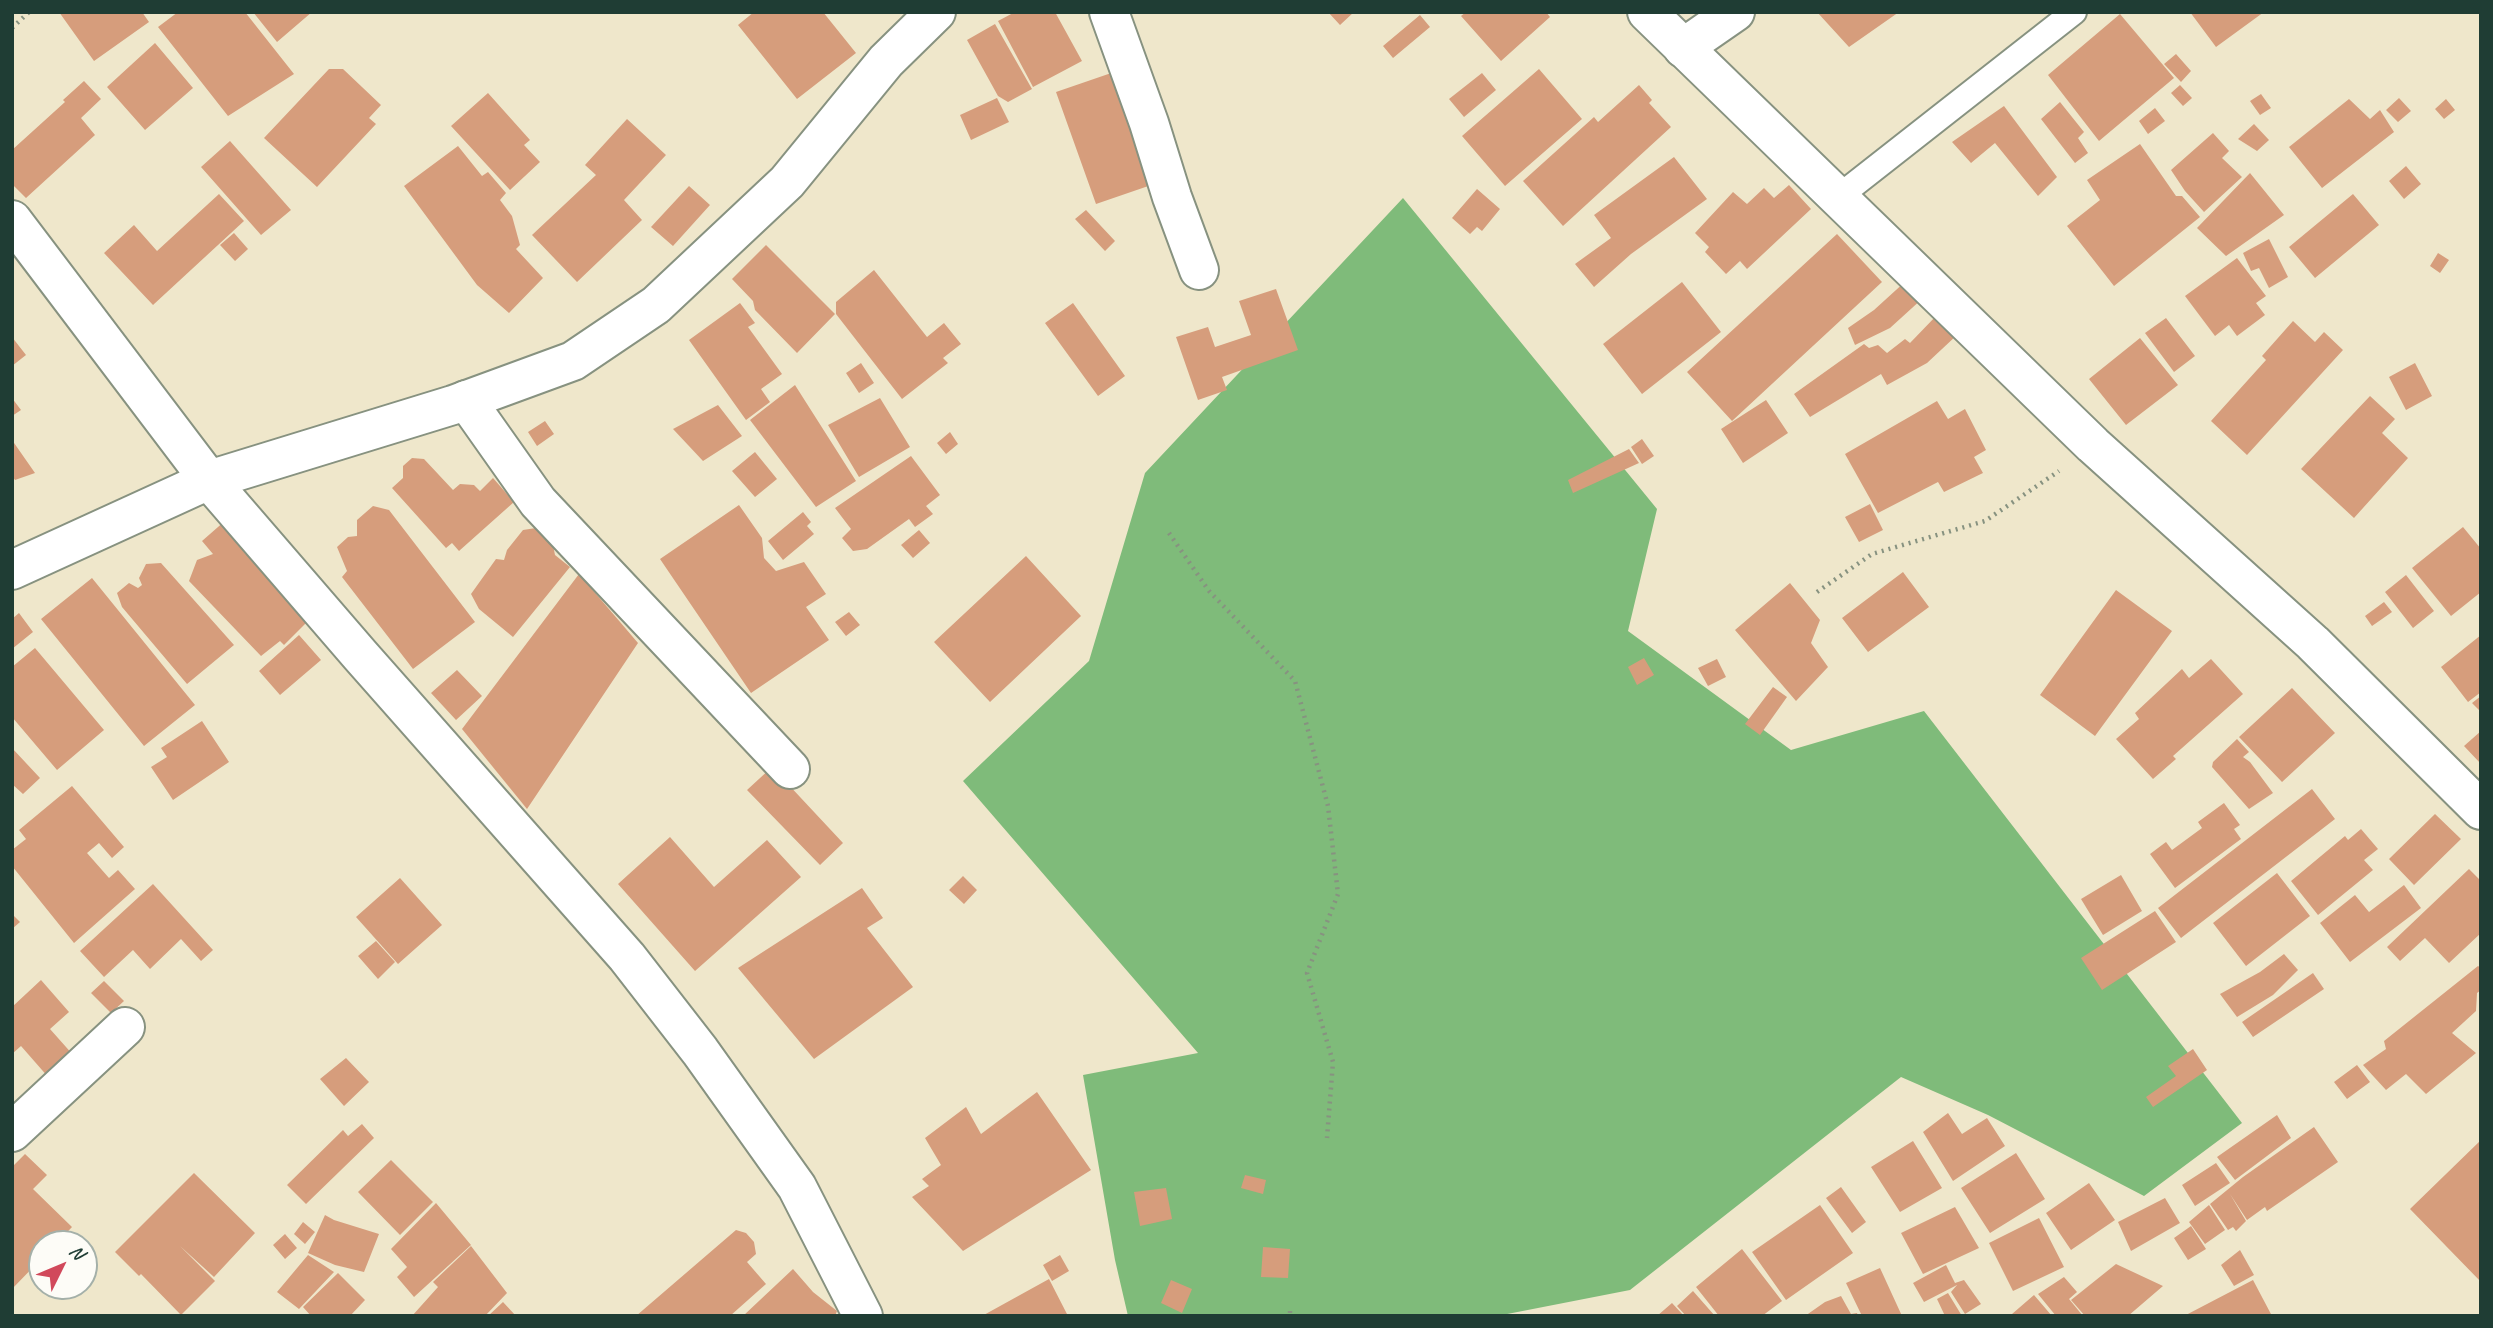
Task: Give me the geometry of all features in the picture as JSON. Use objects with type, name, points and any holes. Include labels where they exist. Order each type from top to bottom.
[{"type":"street","points":[[12,570],[209,480],[466,400],[573,361],[656,305],[787,182],[886,61],[936,12]]},
{"type":"street","points":[[1109,12],[1199,270]]},
{"type":"street","points":[[1647,12],[2093,445],[2313,643],[2481,810]]},
{"type":"street","points":[[1684,48],[1735,12]]},
{"type":"street","points":[[12,220],[209,480],[627,957],[700,1051],[797,1187],[863,1316]]},
{"type":"street","points":[[466,400],[538,502],[790,769]]},
{"type":"street","points":[[12,1132],[125,1027]]},
{"type":"lane","points":[[1837,198],[2074,12]]},
{"type":"path","points":[[12,28],[29,12]]},
{"type":"path","points":[[1817,592],[1871,554],[1985,521],[2042,485],[2093,445]]},
{"type":"path","points":[[1169,533],[1209,591],[1296,681],[1328,806],[1338,894],[1307,973],[1333,1062],[1327,1138]]},
{"type":"green space","points":[[1403,198],[1657,509],[1628,631],[1791,750],[1924,711],[2242,1123],[2144,1196],[1988,1115],[1901,1077],[1630,1290],[1497,1316],[1128,1316],[1115,1260],[1083,1075],[1198,1053],[963,781],[1089,661],[1145,473]]},
{"type":"building","points":[[59,12],[142,12],[149,22],[94,61]]},
{"type":"building","points":[[178,12],[245,12],[294,74],[228,116],[158,27]]},
{"type":"building","points":[[253,12],[312,12],[277,42]]},
{"type":"building","points":[[754,12],[823,12],[856,53],[797,99],[738,25]]},
{"type":"building","points":[[1015,12],[1055,12],[1082,61],[1033,87],[998,21]]},
{"type":"building","points":[[1328,12],[1354,12],[1340,25]]},
{"type":"building","points":[[1466,12],[1546,12],[1550,17],[1501,61],[1461,16]]},
{"type":"building","points":[[1817,12],[1899,12],[1849,47]]},
{"type":"building","points":[[2190,12],[2264,12],[2216,47]]},
{"type":"building","points":[[2120,14],[2174,78],[2099,141],[2048,75]]},
{"type":"building","points":[[1420,15],[1430,27],[1393,58],[1383,46]]},
{"type":"building","points":[[995,24],[1032,89],[1008,102],[998,96],[967,40]]},
{"type":"building","points":[[155,43],[193,88],[145,130],[107,87]]},
{"type":"building","points":[[2176,54],[2191,71],[2181,82],[2164,64]]},
{"type":"building","points":[[329,69],[343,69],[381,105],[369,118],[376,124],[317,187],[264,138]]},
{"type":"building","points":[[1539,69],[1582,119],[1505,186],[1462,136]]},
{"type":"building","points":[[1120,70],[1160,182],[1096,204],[1056,92]]},
{"type":"building","points":[[1482,73],[1496,90],[1464,117],[1449,99]]},
{"type":"building","points":[[84,81],[101,99],[81,118],[95,135],[26,198],[12,184],[12,150]]},
{"type":"building","points":[[1639,85],[1652,100],[1649,103],[1671,127],[1563,226],[1523,181],[1594,117],[1598,122]]},
{"type":"building","points":[[2180,85],[2192,98],[2183,106],[2171,93]]},
{"type":"building","points":[[488,93],[530,140],[524,145],[540,162],[510,190],[451,126]]},
{"type":"building","points":[[2261,94],[2271,108],[2260,115],[2250,101]]},
{"type":"building","points":[[997,98],[1009,122],[971,140],[960,115]]},
{"type":"building","points":[[2399,98],[2411,111],[2398,122],[2386,110]]},
{"type":"building","points":[[2349,99],[2370,119],[2380,110],[2394,132],[2322,188],[2289,147]]},
{"type":"building","points":[[2446,99],[2455,110],[2444,119],[2435,109]]},
{"type":"building","points":[[2060,102],[2084,132],[2078,138],[2088,153],[2075,163],[2041,119]]},
{"type":"building","points":[[2004,106],[2057,177],[2038,196],[1995,143],[1971,163],[1952,142]]},
{"type":"building","points":[[2155,108],[2165,121],[2148,134],[2139,121]]},
{"type":"building","points":[[627,119],[666,155],[624,200],[642,220],[577,282],[532,235],[596,175],[585,165]]},
{"type":"building","points":[[2254,124],[2269,140],[2257,151],[2238,139]]},
{"type":"building","points":[[2213,133],[2229,151],[2222,158],[2242,177],[2204,212],[2171,170]]},
{"type":"building","points":[[230,141],[291,210],[261,235],[201,167]]},
{"type":"building","points":[[2140,144],[2176,196],[2182,196],[2200,217],[2114,286],[2067,226],[2100,200],[2087,180]]},
{"type":"building","points":[[458,146],[482,176],[488,172],[506,193],[500,200],[512,216],[520,245],[516,249],[543,278],[509,313],[477,285],[404,186]]},
{"type":"building","points":[[1674,157],[1707,199],[1631,254],[1594,287],[1575,264],[1611,238],[1594,215]]},
{"type":"building","points":[[2406,166],[2421,184],[2404,199],[2389,181]]},
{"type":"building","points":[[2250,173],[2284,215],[2226,256],[2197,228]]},
{"type":"building","points":[[1789,185],[1811,209],[1747,269],[1740,261],[1726,274],[1705,252],[1709,247],[1695,233],[1733,192],[1747,204],[1764,188],[1774,198]]},
{"type":"building","points":[[689,186],[710,205],[673,246],[651,227]]},
{"type":"building","points":[[1477,189],[1500,209],[1482,231],[1477,227],[1470,234],[1452,218]]},
{"type":"building","points":[[219,194],[244,221],[153,305],[104,253],[134,225],[157,251]]},
{"type":"building","points":[[2353,194],[2379,225],[2315,278],[2289,247]]},
{"type":"building","points":[[1086,210],[1115,241],[1105,251],[1075,219]]},
{"type":"building","points":[[234,233],[248,249],[235,261],[220,245]]},
{"type":"building","points":[[1837,234],[1882,282],[1732,421],[1687,372]]},
{"type":"building","points":[[2269,239],[2288,277],[2269,288],[2259,268],[2251,271],[2243,253]]},
{"type":"building","points":[[766,245],[835,314],[797,353],[755,310],[753,301],[732,279]]},
{"type":"building","points":[[2438,253],[2449,260],[2440,273],[2430,266]]},
{"type":"building","points":[[2237,258],[2266,296],[2256,303],[2265,315],[2237,336],[2229,325],[2215,336],[2185,296]]},
{"type":"building","points":[[874,270],[927,337],[944,323],[961,344],[943,358],[948,363],[902,399],[836,314],[836,302]]},
{"type":"building","points":[[1907,280],[1923,298],[1890,328],[1855,345],[1848,328],[1874,310]]},
{"type":"building","points":[[1682,282],[1721,332],[1642,394],[1603,344]]},
{"type":"building","points":[[1276,289],[1298,350],[1222,377],[1227,390],[1198,400],[1176,337],[1208,327],[1215,347],[1251,335],[1239,301]]},
{"type":"building","points":[[740,303],[755,323],[748,327],[782,374],[761,389],[770,402],[746,420],[689,340]]},
{"type":"building","points":[[1073,303],[1125,376],[1098,396],[1045,323]]},
{"type":"building","points":[[1937,315],[1957,335],[1927,363],[1887,385],[1881,374],[1810,417],[1794,394],[1864,344],[1869,348],[1878,345],[1887,353],[1905,339],[1910,343]]},
{"type":"building","points":[[2166,318],[2195,356],[2174,372],[2145,333]]},
{"type":"building","points":[[2293,321],[2315,342],[2324,332],[2343,350],[2247,455],[2211,421],[2266,360],[2262,356]]},
{"type":"building","points":[[12,337],[26,355],[12,366]]},
{"type":"building","points":[[2140,338],[2178,385],[2126,425],[2089,379]]},
{"type":"building","points":[[861,363],[874,383],[859,393],[846,373]]},
{"type":"building","points":[[2415,363],[2432,396],[2406,410],[2389,377]]},
{"type":"building","points":[[795,385],[856,481],[816,507],[750,420]]},
{"type":"building","points":[[2370,396],[2395,419],[2382,433],[2408,458],[2354,518],[2301,469]]},
{"type":"building","points":[[12,398],[21,410],[12,416]]},
{"type":"building","points":[[880,398],[910,447],[859,477],[828,425]]},
{"type":"building","points":[[1766,400],[1788,433],[1743,463],[1721,429]]},
{"type":"building","points":[[1937,401],[1948,419],[1965,409],[1986,450],[1974,457],[1983,473],[1944,492],[1938,482],[1878,513],[1845,454]]},
{"type":"building","points":[[718,405],[742,436],[703,461],[673,429]]},
{"type":"building","points":[[545,421],[554,434],[537,446],[528,432]]},
{"type":"building","points":[[950,432],[958,444],[946,454],[937,443]]},
{"type":"building","points":[[1642,439],[1654,456],[1642,464],[1631,447]]},
{"type":"building","points":[[12,440],[35,473],[15,480],[12,476]]},
{"type":"building","points":[[1629,449],[1639,463],[1573,493],[1568,480]]},
{"type":"building","points":[[755,452],[777,479],[755,497],[732,471]]},
{"type":"building","points":[[911,456],[940,495],[926,506],[933,514],[915,527],[909,519],[867,549],[853,551],[842,538],[851,529],[835,508]]},
{"type":"building","points":[[412,458],[424,459],[453,490],[460,484],[474,485],[480,491],[493,478],[514,502],[459,551],[452,543],[446,548],[392,488],[403,478],[403,466]]},
{"type":"building","points":[[1870,504],[1883,530],[1859,542],[1845,517]]},
{"type":"building","points":[[739,505],[762,538],[764,558],[776,571],[804,562],[826,594],[806,607],[829,640],[751,693],[660,559]]},
{"type":"building","points":[[373,506],[389,510],[475,622],[413,669],[342,577],[347,571],[337,547],[348,537],[357,536],[357,520]]},
{"type":"building","points":[[803,512],[811,522],[807,526],[814,534],[783,560],[768,541]]},
{"type":"building","points":[[226,520],[309,620],[284,645],[280,641],[261,656],[189,581],[197,560],[213,554],[202,541]]},
{"type":"building","points":[[2463,527],[2481,549],[2481,592],[2451,616],[2412,568]]},
{"type":"building","points":[[536,528],[552,540],[555,555],[570,567],[513,637],[479,609],[471,594],[496,559],[504,560],[507,550],[523,530]]},
{"type":"building","points":[[919,530],[930,543],[913,558],[901,545]]},
{"type":"building","points":[[1026,556],[1081,616],[990,702],[934,642]]},
{"type":"building","points":[[161,563],[234,645],[187,684],[122,607],[117,593],[129,583],[138,588],[142,585],[139,578],[146,564]]},
{"type":"building","points":[[1903,572],[1929,607],[1868,652],[1842,618]]},
{"type":"building","points":[[579,574],[638,643],[527,809],[462,729]]},
{"type":"building","points":[[2406,575],[2434,611],[2413,628],[2385,592]]},
{"type":"building","points":[[92,578],[195,705],[144,746],[41,619]]},
{"type":"building","points":[[1790,583],[1820,620],[1811,643],[1828,667],[1796,701],[1735,630]]},
{"type":"building","points":[[2116,590],[2172,631],[2095,736],[2040,695]]},
{"type":"building","points":[[2384,602],[2392,612],[2372,626],[2365,616]]},
{"type":"building","points":[[849,612],[860,625],[846,636],[835,622]]},
{"type":"building","points":[[19,613],[33,632],[12,649],[12,619]]},
{"type":"building","points":[[299,635],[321,660],[280,695],[259,671]]},
{"type":"building","points":[[2481,635],[2481,692],[2468,702],[2441,667]]},
{"type":"building","points":[[35,648],[104,730],[57,770],[12,717],[12,667]]},
{"type":"building","points":[[1644,658],[1654,675],[1637,685],[1628,667]]},
{"type":"building","points":[[1717,659],[1726,677],[1708,686],[1698,668]]},
{"type":"building","points":[[2211,659],[2243,694],[2173,756],[2176,759],[2153,779],[2116,739],[2139,719],[2135,713],[2182,669],[2189,678]]},
{"type":"building","points":[[457,670],[482,696],[456,720],[431,693]]},
{"type":"building","points":[[1773,687],[1787,697],[1760,735],[1745,724]]},
{"type":"building","points":[[2292,688],[2335,733],[2282,782],[2239,737]]},
{"type":"building","points":[[2481,696],[2481,712],[2472,703]]},
{"type":"building","points":[[202,721],[229,762],[173,800],[151,767],[167,757],[161,748]]},
{"type":"building","points":[[2481,731],[2481,764],[2464,746]]},
{"type":"building","points":[[2237,739],[2249,752],[2243,757],[2250,762],[2273,793],[2249,809],[2212,767],[2213,762]]},
{"type":"building","points":[[12,748],[40,778],[23,794],[12,784]]},
{"type":"building","points":[[772,767],[843,843],[820,865],[747,790]]},
{"type":"building","points":[[72,786],[124,847],[112,858],[99,843],[87,853],[109,878],[118,870],[135,889],[74,943],[12,866],[12,850],[26,839],[19,830]]},
{"type":"building","points":[[2312,789],[2335,819],[2181,938],[2158,908]]},
{"type":"building","points":[[2224,803],[2240,825],[2234,829],[2241,839],[2175,888],[2150,854],[2166,842],[2172,850],[2202,828],[2198,822]]},
{"type":"building","points":[[2435,814],[2461,839],[2414,885],[2389,859]]},
{"type":"building","points":[[2361,829],[2378,849],[2364,860],[2373,870],[2318,915],[2291,881],[2345,836],[2348,840]]},
{"type":"building","points":[[670,837],[714,887],[767,840],[801,877],[695,971],[618,884]]},
{"type":"building","points":[[2469,869],[2481,881],[2481,933],[2449,963],[2425,938],[2400,961],[2387,947]]},
{"type":"building","points":[[2277,873],[2310,916],[2246,966],[2213,923]]},
{"type":"building","points":[[2121,875],[2142,911],[2103,935],[2081,899]]},
{"type":"building","points":[[963,876],[977,890],[964,904],[949,890]]},
{"type":"building","points":[[400,878],[442,925],[398,964],[356,917]]},
{"type":"building","points":[[153,884],[213,950],[201,961],[181,939],[150,969],[133,950],[104,977],[80,951]]},
{"type":"building","points":[[2404,885],[2421,908],[2350,962],[2320,923],[2355,895],[2369,912]]},
{"type":"building","points":[[862,888],[883,918],[867,928],[913,987],[814,1059],[738,968]]},
{"type":"building","points":[[2155,911],[2176,942],[2102,990],[2081,958]]},
{"type":"building","points":[[12,914],[20,922],[12,929]]},
{"type":"building","points":[[376,941],[395,962],[378,979],[358,956]]},
{"type":"building","points":[[2284,954],[2298,970],[2273,995],[2237,1017],[2220,994],[2260,972]]},
{"type":"building","points":[[2478,966],[2481,968],[2481,990],[2477,993],[2476,1011],[2452,1033],[2476,1053],[2426,1094],[2406,1074],[2386,1090],[2363,1065],[2386,1049],[2384,1041]]},
{"type":"building","points":[[2313,973],[2324,989],[2253,1037],[2242,1022]]},
{"type":"building","points":[[41,980],[69,1012],[50,1029],[74,1056],[49,1078],[21,1046],[12,1054],[12,1007]]},
{"type":"building","points":[[104,981],[124,1001],[111,1013],[91,993]]},
{"type":"building","points":[[2193,1049],[2207,1070],[2153,1107],[2146,1097],[2176,1076],[2168,1066]]},
{"type":"building","points":[[346,1058],[369,1082],[344,1106],[320,1079]]},
{"type":"building","points":[[2357,1065],[2370,1082],[2347,1099],[2334,1082]]},
{"type":"building","points":[[1037,1092],[1091,1170],[963,1251],[912,1197],[929,1186],[922,1179],[941,1165],[925,1138],[966,1107],[981,1134]]},
{"type":"building","points":[[1948,1113],[1962,1134],[1987,1118],[2005,1146],[1953,1181],[1923,1132]]},
{"type":"building","points":[[2277,1115],[2291,1138],[2235,1180],[2217,1157]]},
{"type":"building","points":[[362,1124],[374,1138],[306,1204],[287,1185],[343,1130],[348,1136]]},
{"type":"building","points":[[2314,1127],[2338,1162],[2267,1211],[2265,1207],[2247,1220],[2230,1194],[2246,1221],[2236,1231],[2233,1227],[2228,1230],[2210,1204]]},
{"type":"building","points":[[2481,1140],[2481,1282],[2410,1209]]},
{"type":"building","points":[[1913,1141],[1942,1188],[1900,1212],[1871,1167]]},
{"type":"building","points":[[2016,1153],[2045,1199],[1990,1233],[1961,1188]]},
{"type":"building","points":[[25,1154],[47,1175],[33,1189],[72,1227],[69,1230],[28,1230],[28,1272],[12,1289],[12,1167]]},
{"type":"building","points":[[391,1160],[433,1202],[400,1235],[358,1192]]},
{"type":"building","points":[[2216,1163],[2230,1183],[2195,1206],[2182,1185]]},
{"type":"building","points":[[194,1173],[255,1233],[214,1277],[180,1246],[215,1281],[181,1315],[115,1252]]},
{"type":"building","points":[[1245,1175],[1266,1180],[1263,1194],[1241,1188]]},
{"type":"building","points":[[2089,1183],[2115,1220],[2071,1250],[2046,1213]]},
{"type":"building","points":[[1841,1187],[1866,1222],[1852,1233],[1826,1198]]},
{"type":"building","points":[[1166,1188],[1172,1219],[1140,1226],[1134,1192]]},
{"type":"building","points":[[2165,1198],[2180,1223],[2131,1251],[2118,1222]]},
{"type":"building","points":[[436,1203],[471,1245],[414,1297],[397,1277],[407,1267],[391,1249]]},
{"type":"building","points":[[1820,1205],[1853,1253],[1786,1300],[1752,1252]]},
{"type":"building","points":[[2209,1205],[2225,1230],[2205,1244],[2189,1222]]},
{"type":"building","points":[[1955,1207],[1979,1248],[1923,1274],[1901,1233]]},
{"type":"building","points":[[325,1215],[379,1234],[364,1272],[335,1265],[308,1253]]},
{"type":"building","points":[[2039,1218],[2064,1267],[2013,1291],[1989,1243]]},
{"type":"building","points":[[303,1222],[315,1232],[305,1244],[294,1234]]},
{"type":"building","points":[[2191,1226],[2206,1249],[2188,1260],[2174,1238]]},
{"type":"building","points":[[736,1230],[746,1233],[754,1242],[756,1254],[747,1262],[766,1284],[730,1316],[636,1316]]},
{"type":"building","points":[[285,1234],[297,1248],[285,1259],[273,1245]]},
{"type":"building","points":[[471,1246],[507,1293],[485,1316],[412,1316],[438,1287],[433,1282]]},
{"type":"building","points":[[1263,1247],[1290,1249],[1288,1278],[1261,1277]]},
{"type":"building","points":[[1742,1249],[1782,1301],[1762,1316],[1719,1316],[1696,1287]]},
{"type":"building","points":[[2240,1250],[2254,1275],[2234,1286],[2221,1265]]},
{"type":"building","points":[[308,1255],[334,1272],[299,1309],[277,1292]]},
{"type":"building","points":[[1060,1255],[1069,1271],[1052,1281],[1043,1265]]},
{"type":"building","points":[[2116,1264],[2163,1286],[2128,1316],[2085,1316],[2071,1300]]},
{"type":"building","points":[[1946,1265],[1955,1283],[1964,1280],[1981,1304],[1965,1314],[1951,1292],[1957,1285],[1924,1302],[1913,1283]]},
{"type":"building","points":[[1880,1268],[1902,1316],[1862,1316],[1846,1283]]},
{"type":"building","points":[[793,1269],[813,1292],[837,1311],[835,1316],[743,1316]]},
{"type":"building","points":[[338,1273],[365,1300],[350,1316],[311,1316],[303,1307]]},
{"type":"building","points":[[2064,1277],[2077,1292],[2069,1299],[2083,1316],[2056,1316],[2038,1294]]},
{"type":"building","points":[[1049,1279],[1068,1316],[982,1316]]},
{"type":"building","points":[[1171,1280],[1192,1289],[1182,1313],[1161,1303]]},
{"type":"building","points":[[2253,1280],[2272,1316],[2184,1316]]},
{"type":"building","points":[[1693,1291],[1715,1316],[1686,1316],[1677,1306]]},
{"type":"building","points":[[1948,1293],[1962,1316],[1945,1316],[1937,1299]]},
{"type":"building","points":[[2034,1295],[2052,1316],[2012,1314]]},
{"type":"building","points":[[1841,1296],[1851,1314],[1857,1313],[1858,1316],[1805,1316],[1825,1302]]},
{"type":"building","points":[[503,1302],[516,1316],[488,1316]]},
{"type":"building","points":[[1672,1303],[1684,1316],[1657,1316]]}]
